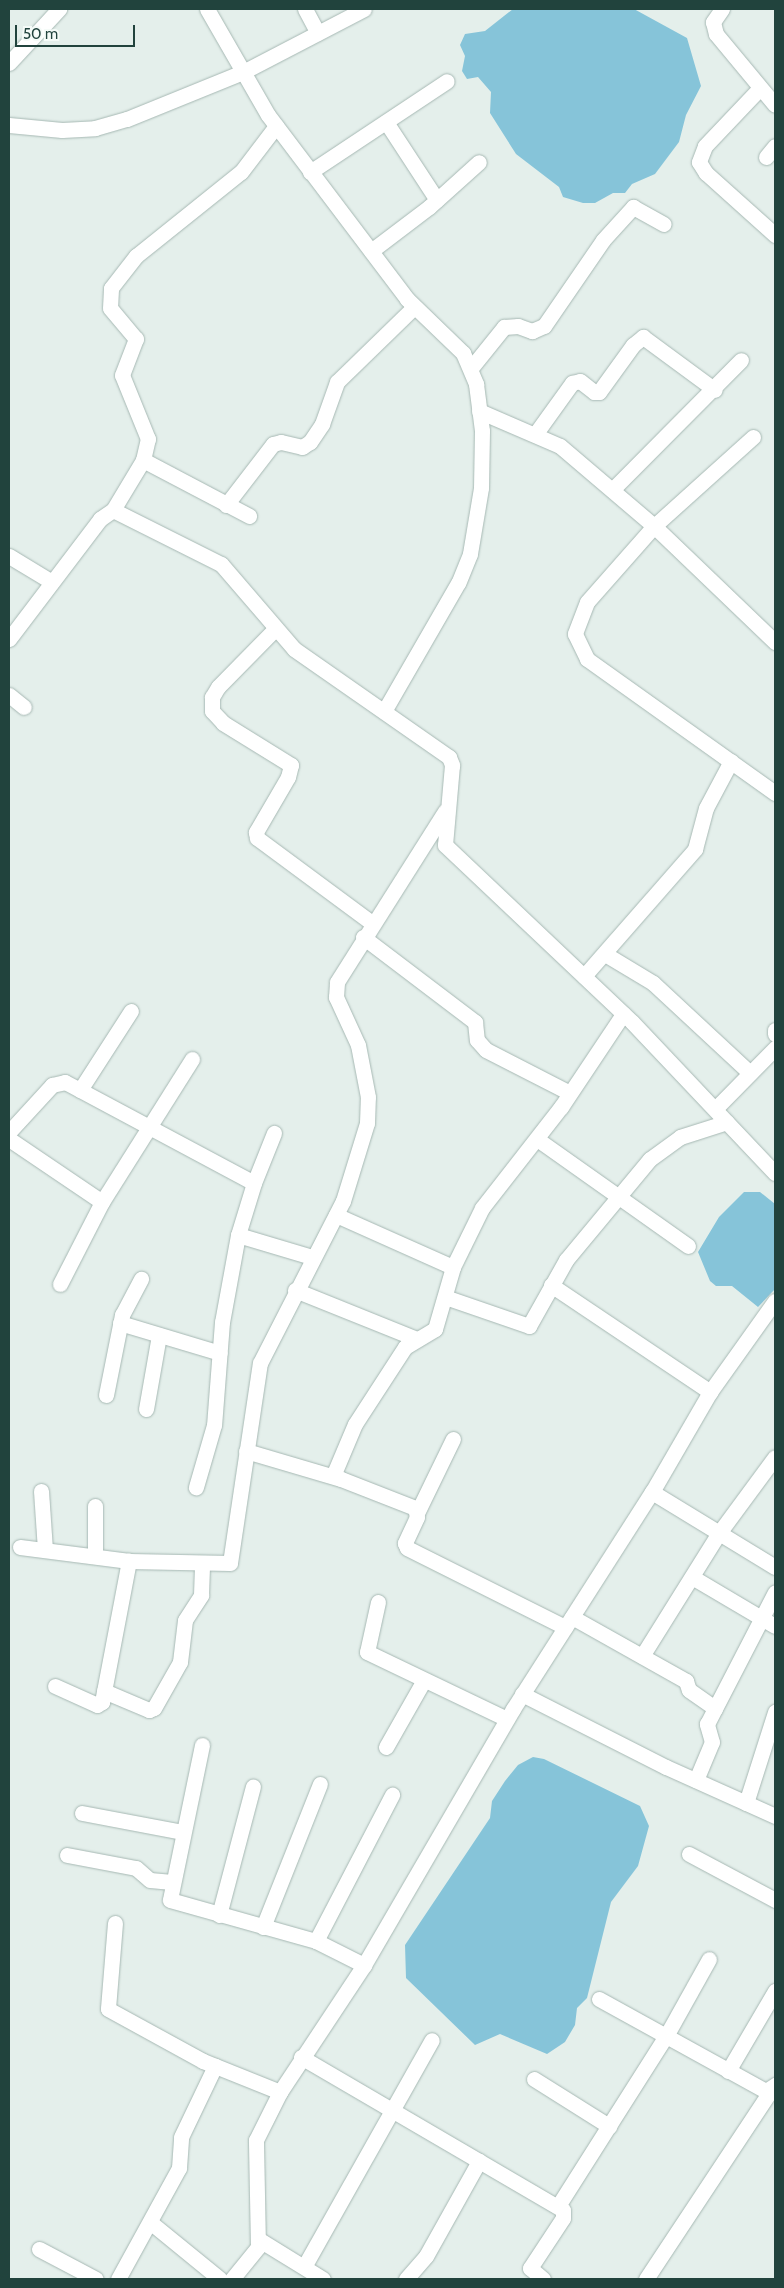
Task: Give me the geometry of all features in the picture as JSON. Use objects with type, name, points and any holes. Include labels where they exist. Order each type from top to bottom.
[{"type":"street","points":[[9,63],[59,9]]},
{"type":"street","points":[[305,9],[318,33]]},
{"type":"street","points":[[9,125],[95,128],[127,119],[245,71],[364,9]]},
{"type":"street","points":[[722,9],[713,28],[775,105]]},
{"type":"street","points":[[210,10],[269,115],[310,172],[414,307],[463,353],[470,368],[479,411],[481,488],[470,554],[458,583],[384,711]]},
{"type":"street","points":[[310,172],[447,81]]},
{"type":"street","points":[[760,88],[704,146],[699,162],[706,173],[775,235]]},
{"type":"street","points":[[9,639],[100,519],[112,510],[143,460],[147,450],[145,428],[122,375],[136,339],[110,308],[111,288],[136,256],[241,172],[269,115]]},
{"type":"street","points":[[386,122],[437,200]]},
{"type":"street","points":[[371,251],[437,200],[479,162]]},
{"type":"street","points":[[470,368],[504,327],[518,326],[532,331],[544,326],[603,240],[633,207],[664,224]]},
{"type":"street","points":[[226,504],[273,444],[281,442],[302,447],[310,442],[322,424],[337,382],[414,307]]},
{"type":"street","points":[[536,433],[572,383],[580,381],[594,392],[599,392],[633,344],[643,337],[715,390]]},
{"type":"street","points":[[612,490],[715,390],[741,360]]},
{"type":"street","points":[[479,411],[536,433],[560,446],[654,526],[775,642]]},
{"type":"street","points":[[753,437],[654,526],[587,602],[575,634],[587,659],[775,793]]},
{"type":"street","points":[[143,460],[249,516]]},
{"type":"street","points":[[112,510],[221,564],[294,649],[449,757],[452,765],[446,845],[623,1014],[775,1173]]},
{"type":"street","points":[[9,556],[52,582]]},
{"type":"street","points":[[275,629],[218,687],[212,697],[212,711],[223,724],[291,765],[288,777],[256,832],[257,838],[372,924]]},
{"type":"street","points":[[9,695],[24,707]]},
{"type":"street","points":[[584,976],[695,849],[706,808],[731,761]]},
{"type":"street","points":[[20,1547],[129,1561],[202,1564],[230,1563],[260,1362],[312,1257],[336,1215],[361,1149],[368,1097],[358,1045],[335,989],[363,938],[448,808]]},
{"type":"street","points":[[363,938],[475,1022],[478,1040],[486,1050],[570,1093]]},
{"type":"street","points":[[604,954],[653,983],[750,1073]]},
{"type":"street","points":[[80,1090],[131,1011]]},
{"type":"street","points":[[333,1476],[360,1416],[405,1347],[435,1329],[453,1267],[482,1208],[570,1093],[623,1014]]},
{"type":"street","points":[[715,1109],[775,1048]]},
{"type":"street","points":[[60,1284],[102,1202],[192,1059]]},
{"type":"street","points":[[9,1132],[58,1081],[80,1090],[254,1183]]},
{"type":"street","points":[[445,1297],[529,1326],[566,1260],[661,1150],[688,1134],[727,1122]]},
{"type":"street","points":[[196,1487],[214,1426],[220,1353],[238,1235],[254,1183],[274,1133]]},
{"type":"street","points":[[537,1138],[618,1199],[688,1246]]},
{"type":"street","points":[[9,1139],[102,1202]]},
{"type":"street","points":[[336,1215],[453,1267]]},
{"type":"street","points":[[238,1235],[312,1257]]},
{"type":"street","points":[[106,1395],[120,1323],[140,1278]]},
{"type":"street","points":[[552,1285],[710,1392]]},
{"type":"street","points":[[295,1290],[417,1339]]},
{"type":"street","points":[[232,2279],[255,2252],[258,2239],[256,2140],[280,2092],[301,2057],[364,1965],[522,1694],[652,1492],[710,1392],[775,1301]]},
{"type":"street","points":[[120,1323],[220,1353]]},
{"type":"street","points":[[146,1409],[159,1335]]},
{"type":"street","points":[[453,1440],[418,1511],[406,1548],[642,1656],[686,1681],[689,1690],[715,1708]]},
{"type":"street","points":[[246,1451],[333,1476],[418,1511]]},
{"type":"street","points":[[642,1656],[719,1533],[775,1457]]},
{"type":"street","points":[[40,1491],[45,1550]]},
{"type":"street","points":[[652,1492],[775,1568]]},
{"type":"street","points":[[95,1506],[95,1556]]},
{"type":"street","points":[[55,1686],[98,1705],[104,1691],[129,1561]]},
{"type":"street","points":[[104,1691],[149,1710],[154,1708],[180,1662],[185,1620],[201,1595],[202,1564]]},
{"type":"street","points":[[692,1577],[775,1626]]},
{"type":"street","points":[[696,1780],[712,1742],[707,1728],[715,1708],[775,1592]]},
{"type":"street","points":[[378,1602],[366,1652],[507,1719]]},
{"type":"street","points":[[386,1747],[424,1680]]},
{"type":"street","points":[[522,1694],[696,1780],[775,1816]]},
{"type":"street","points":[[746,1803],[775,1712]]},
{"type":"street","points":[[202,1745],[172,1882],[172,1902],[316,1941],[364,1965]]},
{"type":"street","points":[[264,1927],[320,1784]]},
{"type":"street","points":[[219,1915],[254,1786]]},
{"type":"street","points":[[316,1941],[392,1795]]},
{"type":"street","points":[[82,1814],[183,1832]]},
{"type":"street","points":[[689,1854],[775,1900]]},
{"type":"street","points":[[67,1855],[136,1868],[150,1880],[172,1882]]},
{"type":"street","points":[[115,1923],[108,2008],[215,2066],[280,2092]]},
{"type":"street","points":[[558,2206],[666,2036],[710,1958]]},
{"type":"street","points":[[728,2071],[775,1991]]},
{"type":"street","points":[[599,1999],[728,2071],[773,2088],[646,2279]]},
{"type":"street","points":[[305,2266],[432,2040]]},
{"type":"street","points":[[301,2057],[390,2112],[558,2206],[563,2218],[532,2276]]},
{"type":"street","points":[[118,2279],[182,2162],[181,2137],[215,2066]]},
{"type":"street","points":[[534,2079],[609,2126]]},
{"type":"street","points":[[406,2279],[426,2256],[479,2162]]},
{"type":"street","points":[[150,2222],[220,2279]]},
{"type":"street","points":[[258,2239],[305,2266],[323,2279]]},
{"type":"street","points":[[39,2249],[96,2279]]},
{"type":"water","points":[[513,9],[634,9],[687,38],[701,86],[686,115],[679,142],[655,174],[632,184],[625,193],[613,193],[595,203],[583,203],[563,197],[559,187],[516,154],[490,113],[491,92],[478,77],[467,79],[462,71],[465,56],[460,45],[465,34],[485,31]]},
{"type":"water","points":[[744,1192],[760,1192],[775,1204],[775,1289],[758,1307],[732,1286],[716,1286],[710,1281],[698,1252],[719,1217]]},
{"type":"water","points":[[533,1757],[544,1759],[640,1806],[649,1826],[638,1866],[611,1902],[587,1998],[577,2008],[575,2025],[565,2042],[547,2054],[500,2034],[475,2045],[406,1978],[405,1945],[490,1818],[492,1801],[505,1781],[518,1765]]}]
